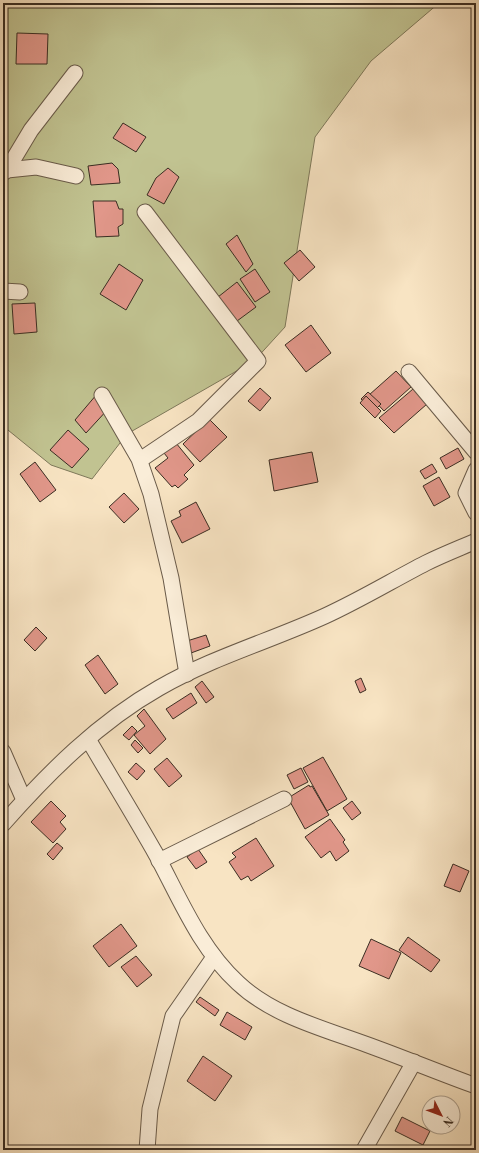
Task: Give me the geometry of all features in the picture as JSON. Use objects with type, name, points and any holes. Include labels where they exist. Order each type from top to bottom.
[{"type":"street","points":[[5,172],[30,130],[75,73]]},
{"type":"street","points":[[5,172],[36,167],[76,176]]},
{"type":"street","points":[[140,460],[198,421],[258,361],[145,212]]},
{"type":"street","points":[[3,291],[20,292]]},
{"type":"street","points":[[409,372],[476,452]]},
{"type":"street","points":[[102,395],[120,423],[140,460],[161,530],[172,578],[187,674]]},
{"type":"street","points":[[476,470],[466,493],[476,513]]},
{"type":"street","points":[[3,824],[24,800],[88,739],[120,712],[160,687],[187,674],[326,616],[428,562],[476,541]]},
{"type":"street","points":[[88,739],[159,861],[191,923],[214,958],[238,984],[267,1004],[319,1028],[476,1086]]},
{"type":"street","points":[[3,752],[24,800]]},
{"type":"street","points":[[159,861],[284,799]]},
{"type":"street","points":[[147,1150],[150,1109],[173,1016],[214,958]]},
{"type":"street","points":[[364,1150],[414,1062]]},
{"type":"green space","points":[[3,3],[439,3],[371,61],[315,137],[285,327],[254,361],[127,434],[92,479],[51,465],[3,426]]},
{"type":"building","points":[[17,33],[48,34],[47,64],[16,64]]},
{"type":"building","points":[[123,123],[146,137],[136,152],[113,138]]},
{"type":"building","points":[[112,163],[118,169],[120,183],[91,185],[88,166]]},
{"type":"building","points":[[168,168],[179,177],[164,204],[147,195],[156,178]]},
{"type":"building","points":[[93,201],[116,201],[119,209],[123,209],[123,224],[118,227],[119,236],[96,237]]},
{"type":"building","points":[[237,235],[253,264],[246,272],[226,244]]},
{"type":"building","points":[[300,250],[315,267],[299,281],[284,263]]},
{"type":"building","points":[[119,264],[143,280],[126,310],[100,294]]},
{"type":"building","points":[[255,269],[270,292],[255,302],[240,279]]},
{"type":"building","points":[[237,282],[256,307],[237,321],[218,297]]},
{"type":"building","points":[[476,285],[476,295],[471,289]]},
{"type":"building","points":[[35,303],[37,332],[14,334],[12,304]]},
{"type":"building","points":[[311,325],[331,353],[306,372],[285,345]]},
{"type":"building","points":[[396,371],[411,387],[384,411],[369,395]]},
{"type":"building","points":[[260,388],[271,398],[260,411],[248,401]]},
{"type":"building","points":[[413,389],[427,404],[394,433],[379,418]]},
{"type":"building","points":[[368,392],[381,404],[374,411],[361,399]]},
{"type":"building","points":[[97,394],[109,408],[86,433],[75,420]]},
{"type":"building","points":[[366,396],[381,411],[375,418],[360,403]]},
{"type":"building","points":[[209,419],[227,437],[200,462],[183,444]]},
{"type":"building","points":[[68,430],[89,449],[72,468],[50,450]]},
{"type":"building","points":[[176,443],[194,465],[184,475],[188,479],[178,488],[175,485],[172,487],[155,468],[168,458],[164,453]]},
{"type":"building","points":[[458,448],[464,459],[446,469],[440,458]]},
{"type":"building","points":[[312,452],[318,482],[274,491],[269,460]]},
{"type":"building","points":[[35,462],[56,490],[40,502],[20,474]]},
{"type":"building","points":[[432,464],[437,472],[425,479],[420,471]]},
{"type":"building","points":[[439,477],[450,497],[434,506],[423,486]]},
{"type":"building","points":[[124,493],[139,509],[124,523],[109,507]]},
{"type":"building","points":[[196,502],[210,529],[182,543],[171,521],[181,516],[179,511]]},
{"type":"building","points":[[36,627],[47,638],[35,651],[24,640]]},
{"type":"building","points":[[206,635],[210,646],[191,653],[187,641]]},
{"type":"building","points":[[98,655],[118,684],[105,694],[85,665]]},
{"type":"building","points":[[361,678],[366,690],[360,693],[355,681]]},
{"type":"building","points":[[202,681],[214,697],[206,703],[195,687]]},
{"type":"building","points":[[191,693],[197,703],[173,719],[166,709]]},
{"type":"building","points":[[144,709],[166,739],[150,754],[134,735],[145,726],[137,716]]},
{"type":"building","points":[[132,726],[137,731],[129,740],[123,735]]},
{"type":"building","points":[[135,740],[143,748],[138,753],[131,745]]},
{"type":"building","points":[[323,757],[347,799],[327,811],[303,768]]},
{"type":"building","points":[[167,758],[182,776],[169,787],[154,769]]},
{"type":"building","points":[[136,763],[145,771],[137,780],[128,772]]},
{"type":"building","points":[[301,768],[308,782],[294,789],[287,775]]},
{"type":"building","points":[[309,785],[310,787],[312,786],[329,815],[305,829],[288,798]]},
{"type":"building","points":[[51,801],[66,816],[60,822],[66,829],[53,843],[31,822]]},
{"type":"building","points":[[352,801],[361,813],[352,820],[343,808]]},
{"type":"building","points":[[330,819],[345,840],[343,842],[349,851],[336,861],[330,851],[321,858],[305,837]]},
{"type":"building","points":[[256,838],[274,866],[251,881],[248,876],[241,880],[229,862],[236,857],[232,853]]},
{"type":"building","points":[[57,843],[63,848],[53,860],[47,854]]},
{"type":"building","points":[[198,849],[207,862],[196,869],[187,857]]},
{"type":"building","points":[[453,864],[469,871],[460,892],[444,886]]},
{"type":"building","points":[[121,924],[137,946],[109,967],[93,946]]},
{"type":"building","points":[[408,937],[440,960],[431,972],[399,950]]},
{"type":"building","points":[[371,939],[401,953],[389,979],[359,966]]},
{"type":"building","points":[[136,956],[152,975],[137,987],[121,967]]},
{"type":"building","points":[[200,997],[219,1010],[215,1016],[196,1002]]},
{"type":"building","points":[[227,1012],[252,1027],[245,1040],[220,1025]]},
{"type":"building","points":[[203,1056],[232,1076],[215,1101],[187,1081]]},
{"type":"building","points":[[402,1117],[421,1126],[421,1135],[428,1135],[423,1145],[395,1131]]}]
